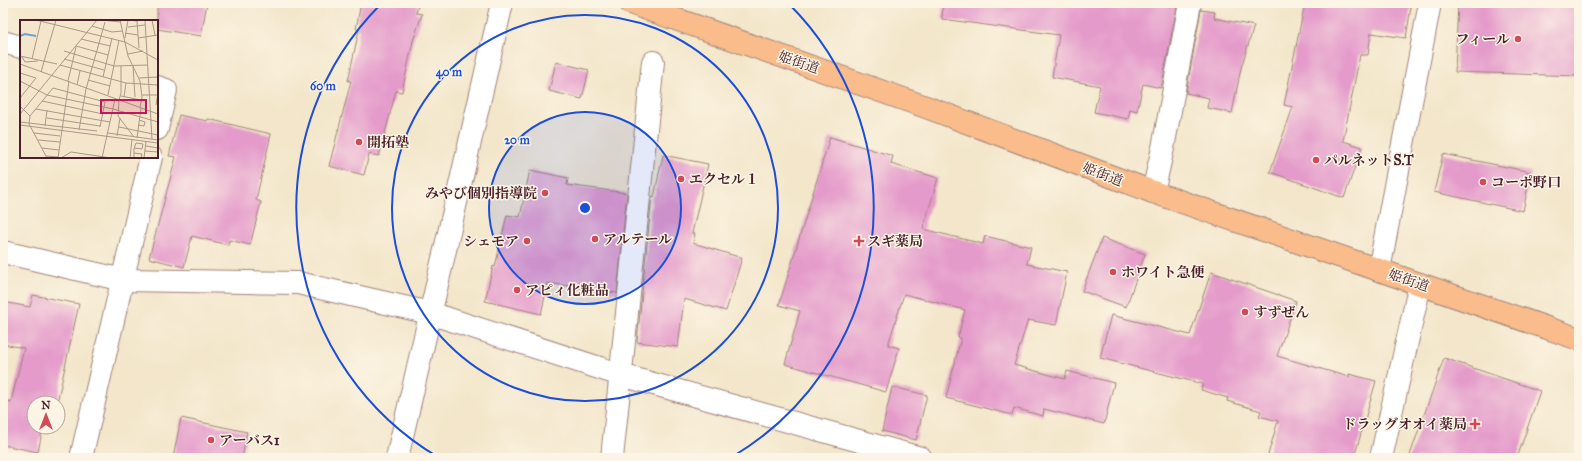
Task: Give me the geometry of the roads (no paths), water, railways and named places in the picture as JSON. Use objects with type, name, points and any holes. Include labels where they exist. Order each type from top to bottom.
[{"type":"main road","name":"姫街道","points":[[630,3],[926,107],[1153,192],[1579,339]]},
{"type":"street","points":[[397,458],[502,3]]},
{"type":"street","points":[[1153,192],[1163,148],[1190,3]]},
{"type":"street","points":[[1379,270],[1430,3]]},
{"type":"street","points":[[3,42],[20,47]]},
{"type":"street","points":[[612,458],[653,62]]},
{"type":"street","points":[[158,87],[166,90],[158,125]]},
{"type":"street","points":[[80,458],[151,158]]},
{"type":"street","points":[[3,252],[123,280],[298,282],[430,313],[621,375],[921,458]]},
{"type":"street","points":[[1380,458],[1420,284]]},
{"type":"place","name":"フィール","points":[[1518,39]]},
{"type":"place","name":"開拓塾","points":[[359,142]]},
{"type":"place","name":"パルネットS.T","points":[[1316,160]]},
{"type":"place","name":"エクセル１","points":[[681,179]]},
{"type":"place","name":"コーポ野口","points":[[1483,182]]},
{"type":"place","name":"みやび個別指導院","points":[[545,193]]},
{"type":"place","name":"アルテール","points":[[595,239]]},
{"type":"place","name":"シェモア","points":[[527,241]]},
{"type":"place","name":"スギ薬局","points":[[859,241]]},
{"type":"place","name":"ホワイト急便","points":[[1113,272]]},
{"type":"place","name":"アピィ化粧品","points":[[517,290]]},
{"type":"place","name":"すずぜん","points":[[1245,312]]},
{"type":"place","name":"ドラッグオオイ薬局","points":[[1475,424]]},
{"type":"place","name":"アーバス1","points":[[211,440]]}]
